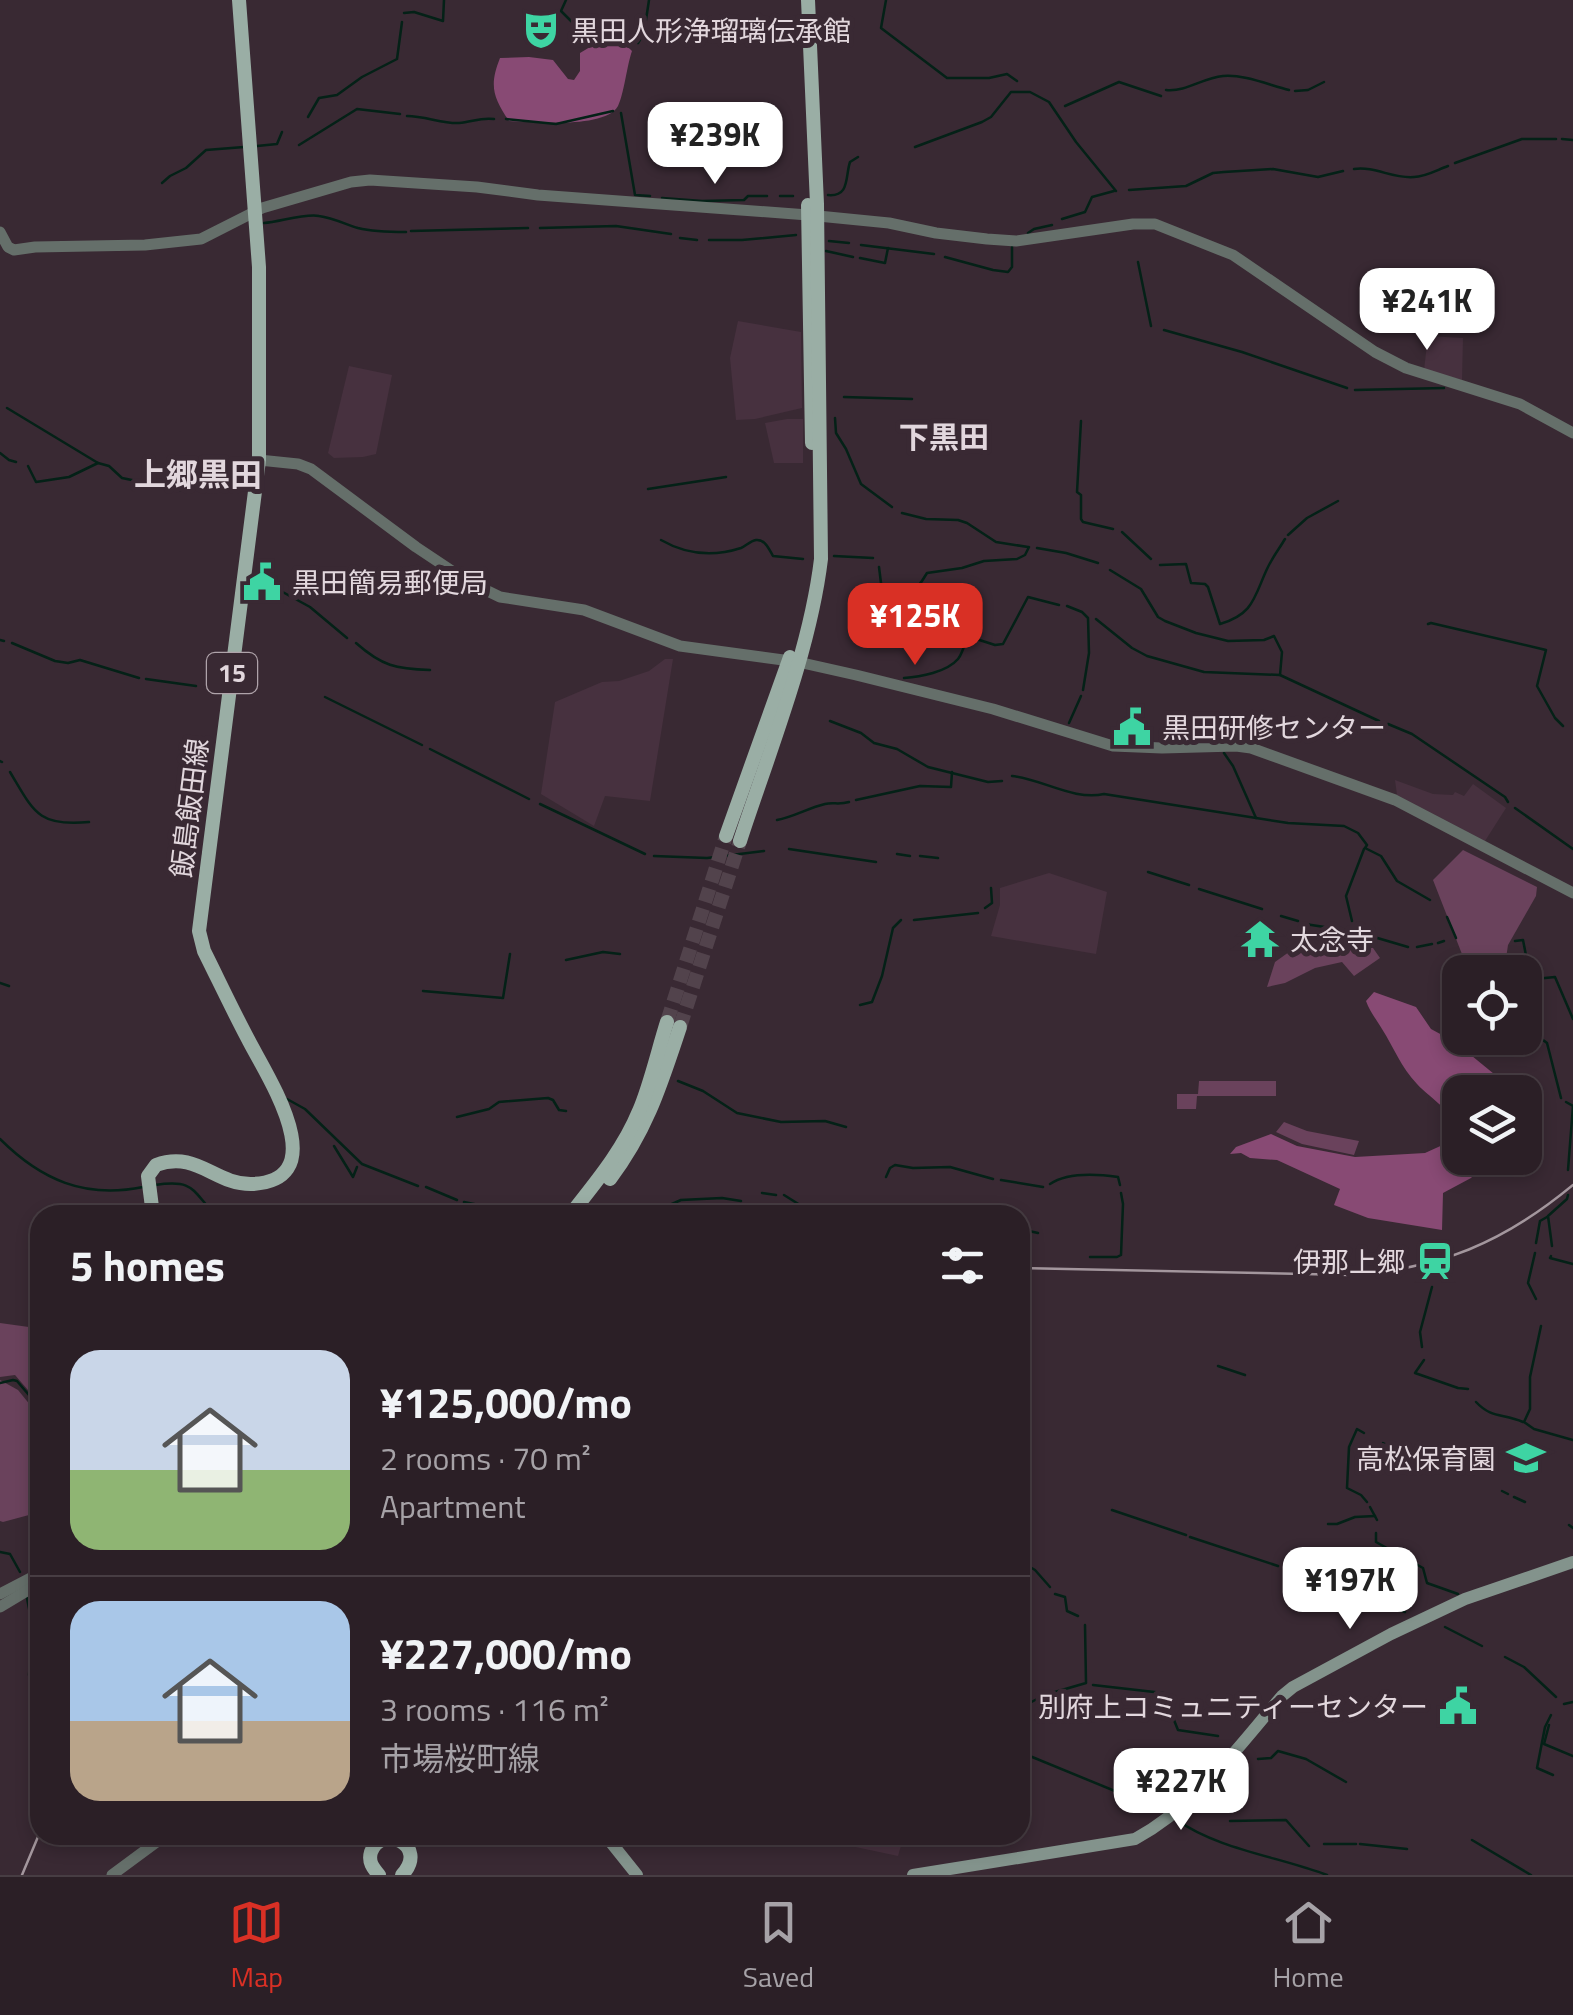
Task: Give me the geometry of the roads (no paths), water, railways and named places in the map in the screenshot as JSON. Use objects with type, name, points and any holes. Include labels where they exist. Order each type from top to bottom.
[{"type":"main road","name":"飯島飯田線","points":[[151,1205],[148,1176],[162,1163],[186,1161],[234,1182],[256,1184],[280,1177],[292,1154],[289,1120],[282,1103],[212,967],[199,931],[259,460],[256,211],[239,0]]},
{"type":"main road","points":[[733,838],[817,593],[822,559],[808,0]]},
{"type":"main road","points":[[578,1205],[628,1134],[673,1024],[651,1112],[622,1164],[590,1205]]},
{"type":"main road","points":[[913,1875],[1135,1839],[1217,1774],[1293,1687],[1465,1599],[1573,1562]]},
{"type":"main road","points":[[372,1872],[376,1845]]},
{"type":"main road","points":[[402,1875],[411,1861],[410,1845]]},
{"type":"main road","points":[[613,1845],[637,1875]]},
{"type":"street","points":[[0,232],[14,250],[145,245],[200,238],[256,211],[370,180],[813,215],[1016,241],[1133,224],[1165,226],[1232,255],[1375,352],[1406,368],[1520,404],[1573,432]]},
{"type":"street","points":[[259,460],[311,469],[416,547],[484,591],[500,597],[584,610],[680,646],[856,674],[994,709],[1113,746],[1236,746],[1267,753],[1395,800],[1573,893]]},
{"type":"street","points":[[0,1594],[30,1578]]},
{"type":"street","points":[[0,1607],[30,1589]]},
{"type":"street","points":[[112,1875],[152,1845]]},
{"type":"waterway","points":[[404,13],[443,21],[444,0]]},
{"type":"waterway","points":[[566,0],[561,11],[577,27],[638,43],[644,33],[649,0]]},
{"type":"waterway","points":[[886,0],[881,28],[947,78],[1007,74],[1017,81]]},
{"type":"waterway","points":[[308,117],[319,98],[337,95],[397,59],[402,22]]},
{"type":"waterway","points":[[1166,90],[1231,76],[1289,90]]},
{"type":"waterway","points":[[1065,106],[1119,82],[1161,96]]},
{"type":"waterway","points":[[1295,91],[1324,82]]},
{"type":"waterway","points":[[915,147],[991,117],[1011,92],[1030,92],[1049,102],[1116,191]]},
{"type":"waterway","points":[[299,145],[357,109],[400,114]]},
{"type":"waterway","points":[[506,119],[556,124],[613,111]]},
{"type":"waterway","points":[[621,113],[635,195],[650,196]]},
{"type":"waterway","points":[[407,116],[453,123],[494,119]]},
{"type":"waterway","points":[[257,146],[277,144],[282,132]]},
{"type":"waterway","points":[[1455,163],[1522,139],[1556,139]]},
{"type":"waterway","points":[[1562,139],[1573,140]]},
{"type":"waterway","points":[[162,183],[206,150],[244,147]]},
{"type":"waterway","points":[[828,195],[840,193],[850,162],[858,157]]},
{"type":"waterway","points":[[1354,169],[1414,177],[1448,166]]},
{"type":"waterway","points":[[1129,190],[1186,186],[1224,172],[1273,169],[1318,177],[1343,171]]},
{"type":"waterway","points":[[1062,219],[1085,212],[1092,197],[1114,191]]},
{"type":"waterway","points":[[662,198],[702,201],[767,196]]},
{"type":"waterway","points":[[780,196],[793,196]]},
{"type":"waterway","points":[[264,223],[314,215],[364,229],[406,232]]},
{"type":"waterway","points":[[1028,233],[1052,225]]},
{"type":"waterway","points":[[540,228],[616,226],[671,234]]},
{"type":"waterway","points":[[411,231],[528,228]]},
{"type":"waterway","points":[[709,240],[796,235]]},
{"type":"waterway","points":[[680,238],[697,240]]},
{"type":"waterway","points":[[829,241],[849,243]]},
{"type":"waterway","points":[[861,245],[934,254]]},
{"type":"waterway","points":[[945,257],[1008,272],[1012,267],[1012,247]]},
{"type":"waterway","points":[[860,258],[885,263],[888,248]]},
{"type":"waterway","points":[[826,251],[853,257]]},
{"type":"waterway","points":[[1138,262],[1151,326]]},
{"type":"waterway","points":[[1164,330],[1347,388]]},
{"type":"waterway","points":[[1355,390],[1444,388]]},
{"type":"waterway","points":[[844,397],[912,399]]},
{"type":"waterway","points":[[7,408],[98,463]]},
{"type":"waterway","points":[[835,418],[836,433],[861,484],[892,507]]},
{"type":"waterway","points":[[1081,421],[1077,492],[1081,495],[1081,519],[1113,529]]},
{"type":"waterway","points":[[0,453],[16,462]]},
{"type":"waterway","points":[[28,466],[36,482],[69,477],[98,463],[109,466],[122,478],[180,490]]},
{"type":"waterway","points":[[648,489],[726,477]]},
{"type":"waterway","points":[[1288,535],[1307,518],[1338,501]]},
{"type":"waterway","points":[[902,513],[958,520],[996,542],[1028,547]]},
{"type":"waterway","points":[[1122,532],[1151,559]]},
{"type":"waterway","points":[[1160,565],[1186,564],[1191,583],[1208,587],[1220,624],[1246,610],[1285,539]]},
{"type":"waterway","points":[[661,540],[681,549],[710,553],[731,551],[759,540],[773,556],[803,559]]},
{"type":"waterway","points":[[879,567],[883,599],[899,598],[914,591],[927,573],[984,561],[1017,559],[1029,547]]},
{"type":"waterway","points":[[1037,548],[1098,563]]},
{"type":"waterway","points":[[834,556],[873,558]]},
{"type":"waterway","points":[[1110,570],[1141,589],[1158,617],[1165,621],[1228,641],[1274,636],[1282,652],[1280,675]]},
{"type":"waterway","points":[[248,587],[279,590],[310,607],[347,638]]},
{"type":"waterway","points":[[904,678],[933,673],[953,664],[967,636],[1003,644],[1028,597],[1059,605]]},
{"type":"waterway","points":[[1067,606],[1088,618],[1089,653],[1083,690]]},
{"type":"waterway","points":[[1096,619],[1147,656],[1204,672],[1280,675],[1379,721]]},
{"type":"waterway","points":[[1428,624],[1546,650],[1537,686],[1563,726]]},
{"type":"waterway","points":[[0,640],[4,641]]},
{"type":"waterway","points":[[12,643],[55,661],[80,660],[139,678]]},
{"type":"waterway","points":[[356,643],[390,665],[430,670]]},
{"type":"waterway","points":[[146,679],[196,686]]},
{"type":"waterway","points":[[1069,723],[1081,696]]},
{"type":"waterway","points":[[325,697],[422,745]]},
{"type":"waterway","points":[[830,721],[861,733],[874,743],[897,749],[928,767],[988,782],[1002,781]]},
{"type":"waterway","points":[[1388,724],[1412,734],[1508,802]]},
{"type":"waterway","points":[[430,749],[529,799]]},
{"type":"waterway","points":[[1224,753],[1256,818]]},
{"type":"waterway","points":[[10,772],[39,814],[59,822],[89,822]]},
{"type":"waterway","points":[[856,800],[920,786],[951,787],[952,772]]},
{"type":"waterway","points":[[1012,776],[1081,795],[1104,794],[1288,823],[1344,826],[1358,833],[1367,845],[1365,848],[1381,856],[1397,881],[1430,900]]},
{"type":"waterway","points":[[777,820],[825,804],[849,802]]},
{"type":"waterway","points":[[540,804],[645,854]]},
{"type":"waterway","points":[[1515,808],[1573,849]]},
{"type":"waterway","points":[[789,849],[876,862]]},
{"type":"waterway","points":[[1352,921],[1346,896],[1364,849]]},
{"type":"waterway","points":[[654,856],[707,858],[764,851]]},
{"type":"waterway","points":[[897,854],[910,856]]},
{"type":"waterway","points":[[920,856],[938,858]]},
{"type":"waterway","points":[[1148,872],[1189,885]]},
{"type":"waterway","points":[[985,908],[992,903],[991,888]]},
{"type":"waterway","points":[[1199,889],[1262,909]]},
{"type":"waterway","points":[[914,920],[978,913]]},
{"type":"waterway","points":[[1281,916],[1298,921]]},
{"type":"waterway","points":[[1447,917],[1456,938]]},
{"type":"waterway","points":[[860,1005],[872,1002],[893,928],[901,920]]},
{"type":"waterway","points":[[1305,924],[1357,932],[1408,947]]},
{"type":"waterway","points":[[1515,941],[1523,940],[1530,976],[1555,977],[1573,1019]]},
{"type":"waterway","points":[[1438,943],[1444,941]]},
{"type":"waterway","points":[[1417,947],[1432,944]]},
{"type":"waterway","points":[[566,960],[603,952],[620,954]]},
{"type":"waterway","points":[[423,991],[503,998],[510,954]]},
{"type":"waterway","points":[[0,983],[9,986]]},
{"type":"waterway","points":[[1542,1040],[1547,1043],[1561,1098]]},
{"type":"waterway","points":[[678,1081],[703,1091],[737,1113],[781,1122],[825,1121],[846,1127]]},
{"type":"waterway","points":[[457,1117],[489,1109],[499,1102],[548,1098],[559,1110],[566,1111]]},
{"type":"waterway","points":[[287,1099],[305,1109],[362,1164],[418,1186]]},
{"type":"waterway","points":[[1566,1102],[1573,1106],[1568,1170]]},
{"type":"waterway","points":[[0,1139],[31,1165],[65,1183],[102,1190],[143,1187]]},
{"type":"waterway","points":[[334,1146],[353,1177],[357,1167]]},
{"type":"waterway","points":[[886,1177],[895,1165],[950,1167],[993,1179]]},
{"type":"waterway","points":[[1050,1184],[1065,1177],[1092,1175],[1118,1177],[1120,1185]]},
{"type":"waterway","points":[[1001,1180],[1043,1187]]},
{"type":"waterway","points":[[155,1185],[186,1186],[207,1205]]},
{"type":"waterway","points":[[426,1187],[457,1200]]},
{"type":"waterway","points":[[762,1193],[776,1195]]},
{"type":"waterway","points":[[1090,1257],[1121,1255],[1121,1193]]},
{"type":"waterway","points":[[784,1195],[800,1205]]},
{"type":"waterway","points":[[1552,1246],[1548,1216],[1568,1195]]},
{"type":"waterway","points":[[670,1205],[681,1200],[741,1201]]},
{"type":"waterway","points":[[464,1202],[479,1205]]},
{"type":"waterway","points":[[1536,1243],[1540,1221],[1547,1217]]},
{"type":"waterway","points":[[1030,1231],[1038,1233]]},
{"type":"waterway","points":[[1535,1253],[1528,1283],[1536,1299]]},
{"type":"waterway","points":[[1551,1256],[1573,1264]]},
{"type":"waterway","points":[[1422,1347],[1420,1332],[1432,1287]]},
{"type":"waterway","points":[[1541,1326],[1530,1377],[1530,1409],[1524,1422],[1534,1429],[1573,1440]]},
{"type":"waterway","points":[[1424,1360],[1415,1373],[1468,1389]]},
{"type":"waterway","points":[[1218,1366],[1245,1375]]},
{"type":"waterway","points":[[0,1383],[17,1381],[30,1396]]},
{"type":"waterway","points":[[1476,1402],[1493,1413],[1523,1422]]},
{"type":"waterway","points":[[1364,1433],[1357,1429],[1349,1447],[1347,1488],[1367,1502]]},
{"type":"waterway","points":[[1383,1443],[1387,1445]]},
{"type":"waterway","points":[[1394,1449],[1399,1451]]},
{"type":"waterway","points":[[1502,1491],[1508,1494]]},
{"type":"waterway","points":[[1514,1497],[1525,1502]]},
{"type":"waterway","points":[[1370,1507],[1377,1520]]},
{"type":"waterway","points":[[1112,1510],[1186,1535]]},
{"type":"waterway","points":[[1328,1524],[1375,1516]]},
{"type":"waterway","points":[[1569,1525],[1573,1528]]},
{"type":"waterway","points":[[1376,1533],[1376,1542],[1423,1568],[1427,1583],[1458,1594]]},
{"type":"waterway","points":[[1190,1537],[1278,1566]]},
{"type":"waterway","points":[[0,1552],[10,1554],[20,1572]]},
{"type":"waterway","points":[[1030,1567],[1050,1587]]},
{"type":"waterway","points":[[1304,1582],[1321,1588],[1330,1586],[1405,1612]]},
{"type":"waterway","points":[[1055,1594],[1065,1597],[1067,1611],[1078,1616]]},
{"type":"waterway","points":[[27,1598],[30,1614]]},
{"type":"waterway","points":[[1048,1694],[1086,1683],[1085,1625]]},
{"type":"waterway","points":[[1445,1627],[1482,1646]]},
{"type":"waterway","points":[[1505,1657],[1524,1667],[1556,1697]]},
{"type":"waterway","points":[[29,1675],[30,1661]]},
{"type":"waterway","points":[[1093,1685],[1163,1693],[1178,1730],[1218,1736]]},
{"type":"waterway","points":[[1030,1703],[1039,1698]]},
{"type":"waterway","points":[[1564,1704],[1573,1702]]},
{"type":"waterway","points":[[1551,1715],[1537,1768],[1553,1775]]},
{"type":"waterway","points":[[1549,1725],[1544,1744],[1573,1756]]},
{"type":"waterway","points":[[1258,1759],[1271,1758],[1278,1751],[1306,1759],[1346,1782]]},
{"type":"waterway","points":[[1030,1756],[1166,1812]]},
{"type":"waterway","points":[[1177,1820],[1230,1845],[1327,1875]]},
{"type":"waterway","points":[[1230,1821],[1286,1820],[1309,1846]]},
{"type":"waterway","points":[[1472,1840],[1531,1875]]},
{"type":"waterway","points":[[1324,1844],[1356,1844]]},
{"type":"waterway","points":[[1360,1844],[1407,1849]]},
{"type":"tunnel","points":[[667,1022],[726,836]]},
{"type":"tunnel","points":[[680,1027],[740,841]]},
{"type":"railway","points":[[1030,1268],[1349,1275],[1382,1272],[1469,1250],[1521,1223],[1573,1185]]},
{"type":"railway","points":[[22,1875],[35,1845]]},
{"type":"place","name":"黒田人形浄瑠璃伝承館","points":[[541,30]]},
{"type":"place","name":"黒田簡易郵便局","points":[[262,582]]},
{"type":"place","name":"黒田研修センター","points":[[1132,727]]},
{"type":"place","name":"太念寺","points":[[1260,939]]},
{"type":"place","name":"伊那上郷","points":[[1435,1261]]},
{"type":"place","name":"高松保育園","points":[[1526,1458]]},
{"type":"place","name":"別府上コミュニティーセンター","points":[[1458,1706]]},
{"type":"district","name":"下黒田","points":[[944,437]]},
{"type":"district","name":"上郷黒田","points":[[198,474]]}]
